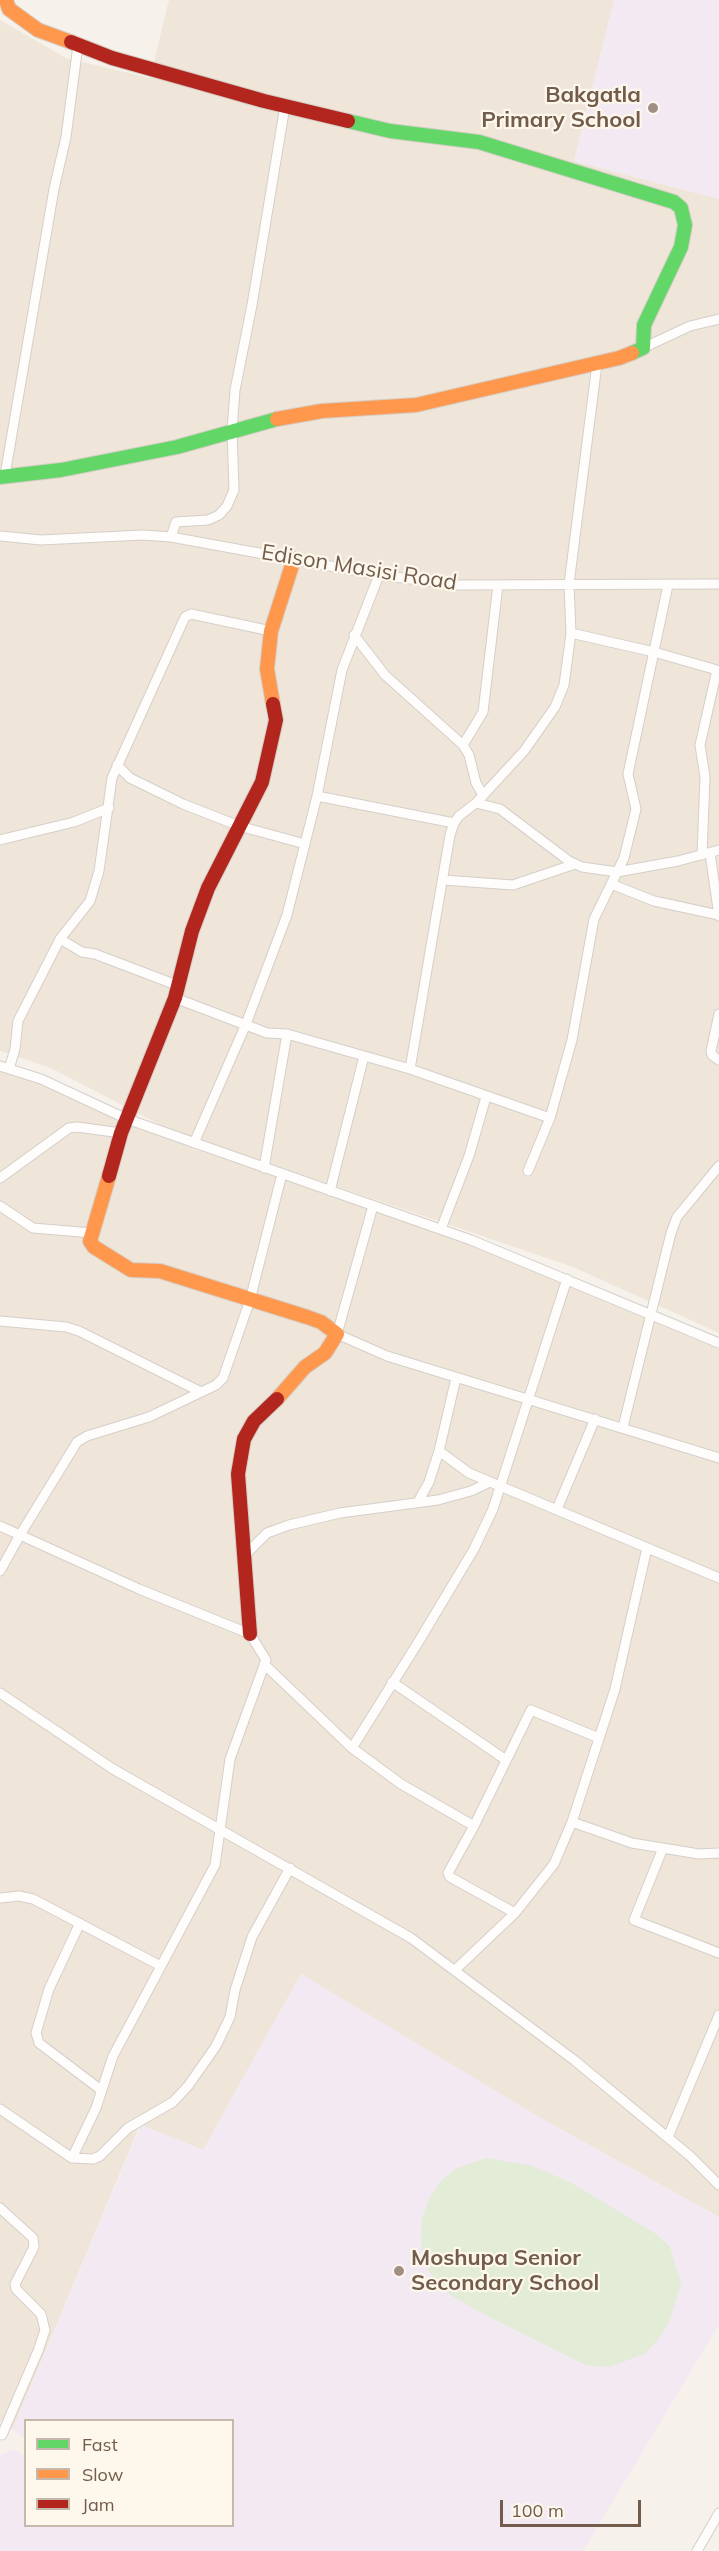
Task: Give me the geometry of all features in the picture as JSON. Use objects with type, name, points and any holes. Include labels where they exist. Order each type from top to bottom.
[{"type":"street","points":[[6,0],[9,9],[22,21],[38,30],[112,58],[285,106],[390,131],[479,142],[674,202],[684,215],[684,236],[644,325],[643,348]]},
{"type":"street","points":[[78,45],[66,138],[54,189],[2,476],[61,470],[177,447],[268,420],[322,411],[416,405],[597,364],[643,348],[690,326],[719,319]]},
{"type":"street","points":[[171,537],[176,522],[208,520],[219,515],[227,506],[234,490],[232,430],[234,390],[252,305],[285,106]]},
{"type":"street","points":[[410,1069],[454,823],[459,816],[476,803],[524,751],[555,707],[564,685],[571,633],[569,584],[597,364]]},
{"type":"street","name":"Edison Masisi Road","points":[[0,536],[41,540],[143,535],[171,537],[379,575],[458,585],[719,585]]},
{"type":"street","points":[[294,559],[271,631],[267,669],[274,701],[275,728],[262,782],[208,888],[196,920],[177,992],[121,1133],[92,1233],[91,1244],[125,1267],[160,1271],[315,1319],[338,1334],[387,1356],[719,1458]]},
{"type":"street","points":[[194,1143],[246,1024],[287,915],[317,796],[342,670],[379,575]]},
{"type":"street","points":[[463,745],[483,712],[498,585]]},
{"type":"street","points":[[528,1171],[550,1118],[573,1040],[594,920],[624,858],[636,809],[628,774],[668,585]]},
{"type":"street","points":[[271,631],[191,614],[185,617],[112,778],[99,871],[90,901],[60,939],[16,1026],[15,1049],[5,1068],[41,1078],[127,1119],[441,1229],[719,1343]]},
{"type":"street","points":[[571,633],[715,668],[718,674],[700,745],[705,777],[710,853],[719,915],[654,901],[611,884]]},
{"type":"street","points":[[354,635],[385,675],[463,745],[469,755],[476,783],[483,795]]},
{"type":"street","points":[[117,765],[130,778],[183,804],[239,826],[304,844]]},
{"type":"street","points":[[317,796],[454,823]]},
{"type":"street","points":[[476,803],[500,809],[575,864],[617,872],[710,853]]},
{"type":"street","points":[[0,840],[74,822],[109,808]]},
{"type":"street","points":[[442,880],[513,885],[575,864]]},
{"type":"street","points":[[60,939],[82,952],[95,954],[267,1033],[287,1034],[410,1069],[550,1118]]},
{"type":"street","points":[[719,1014],[711,1051],[712,1055],[719,1060]]},
{"type":"street","points":[[264,1168],[287,1034]]},
{"type":"street","points":[[330,1191],[364,1056]]},
{"type":"street","points":[[441,1229],[469,1156],[486,1097]]},
{"type":"street","points":[[0,1178],[69,1128],[121,1133]]},
{"type":"street","points":[[623,1427],[652,1314],[666,1248],[677,1217],[719,1166]]},
{"type":"street","points":[[0,1571],[77,1442],[87,1436],[149,1417],[199,1391],[216,1385],[227,1371],[250,1300],[282,1174]]},
{"type":"street","points":[[0,1206],[33,1228],[92,1233]]},
{"type":"street","points":[[72,2158],[96,2108],[113,2056],[159,1965],[214,1865],[230,1759],[264,1664],[265,1655],[250,1634],[238,1474],[244,1439],[248,1429],[291,1385],[305,1367],[325,1353],[338,1334],[373,1206]]},
{"type":"street","points":[[352,1748],[474,1549],[493,1509],[567,1279]]},
{"type":"street","points":[[0,1321],[66,1327],[79,1331],[199,1391]]},
{"type":"street","points":[[418,1502],[429,1482],[439,1451],[456,1378]]},
{"type":"street","points":[[557,1509],[595,1419]]},
{"type":"street","points":[[439,1451],[455,1464],[490,1482],[502,1485],[719,1578]]},
{"type":"street","points":[[244,1556],[267,1533],[289,1526],[340,1513],[460,1494],[490,1482]]},
{"type":"street","points":[[0,1526],[139,1589],[250,1634]]},
{"type":"street","points":[[455,1970],[515,1913],[554,1864],[573,1822],[615,1689],[647,1548]]},
{"type":"street","points":[[264,1664],[352,1748],[401,1784],[474,1827]]},
{"type":"street","points":[[392,1682],[506,1760]]},
{"type":"street","points":[[0,1693],[113,1769],[402,1932],[574,2060],[668,2138],[719,2184]]},
{"type":"street","points":[[515,1913],[450,1877],[448,1873],[474,1827],[531,1710],[599,1737]]},
{"type":"street","points":[[573,1822],[632,1843],[699,1854],[719,1853]]},
{"type":"street","points":[[663,1848],[634,1920],[719,1953]]},
{"type":"street","points":[[0,2109],[72,2158],[93,2159],[100,2156],[128,2128],[173,2102],[188,2086],[216,2046],[230,2017],[235,1990],[252,1937],[290,1868]]},
{"type":"street","points":[[0,1898],[19,1896],[33,1899],[159,1965]]},
{"type":"street","points":[[80,1923],[49,1989],[36,2033],[39,2043],[101,2091]]},
{"type":"street","points":[[668,2138],[719,2014]]},
{"type":"street","points":[[0,2208],[33,2238],[34,2247],[15,2284],[16,2289],[41,2314],[45,2330],[38,2351],[0,2434]]},
{"type":"street","points":[[696,2551],[719,2513]]},
{"type":"shaded area","points":[[169,0],[614,0],[574,161],[719,199],[719,1333],[573,1267],[168,1129],[51,1068],[0,1051],[0,20],[66,58],[150,78]]},
{"type":"shaded area","name":"Bakgatla Primary School","points":[[614,0],[719,0],[719,199],[574,161]]},
{"type":"shaded area","points":[[0,1071],[61,1087],[194,1149],[443,1229],[719,1349],[719,2217],[546,2121],[301,1974],[203,2150],[140,2125],[13,2429],[0,2421]]},
{"type":"shaded area","name":"Moshupa Senior Secondary School","points":[[301,1974],[546,2121],[719,2217],[719,2325],[583,2551],[0,2551],[0,2456],[13,2449],[24,2455],[24,2527],[234,2527],[234,2419],[24,2419],[24,2438],[13,2429],[141,2125],[203,2150]]},
{"type":"green space","points":[[486,2158],[532,2166],[570,2182],[656,2234],[670,2247],[681,2284],[669,2322],[656,2342],[644,2354],[609,2367],[585,2365],[489,2317],[452,2296],[436,2282],[423,2261],[421,2240],[422,2218],[430,2197],[440,2182],[457,2168]]},
{"type":"traffic: fast","points":[[348,121],[390,131],[479,142],[674,202],[681,208],[685,225],[681,247],[644,325],[643,348],[632,353]]},
{"type":"traffic: fast","points":[[0,477],[61,470],[177,447],[277,419]]},
{"type":"traffic: slow","points":[[6,0],[9,9],[38,30],[71,42]]},
{"type":"traffic: slow","points":[[277,419],[322,411],[416,405],[619,358],[632,353]]},
{"type":"traffic: slow","points":[[273,704],[267,669],[271,631],[294,559]]},
{"type":"traffic: slow","points":[[109,1176],[90,1241],[94,1247],[131,1270],[160,1271],[307,1317],[321,1322],[337,1334],[325,1353],[305,1367],[277,1399]]},
{"type":"traffic: jam","points":[[71,42],[112,58],[264,101],[348,121]]},
{"type":"traffic: jam","points":[[109,1176],[121,1133],[175,998],[192,931],[208,888],[262,782],[276,720],[273,704]]},
{"type":"traffic: jam","points":[[250,1634],[238,1474],[244,1439],[254,1421],[277,1399]]},
{"type":"place","name":"Bakgatla Primary School","points":[[653,108]]},
{"type":"place","name":"Moshupa Senior Secondary School","points":[[399,2271]]}]
